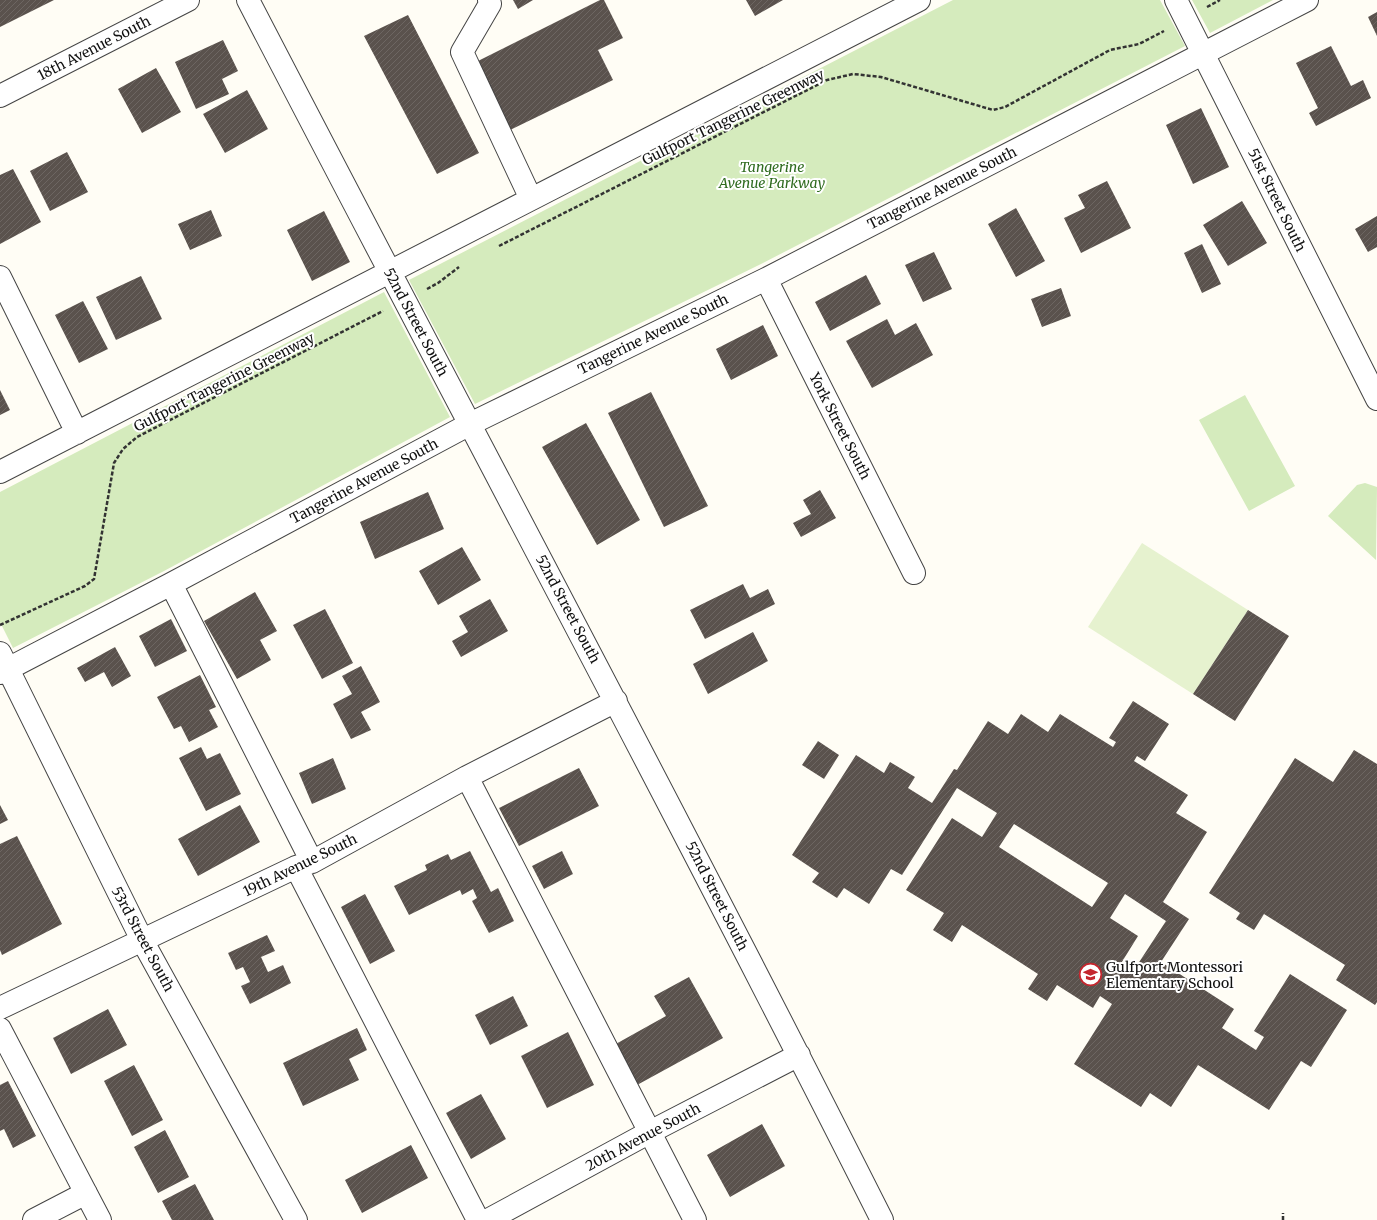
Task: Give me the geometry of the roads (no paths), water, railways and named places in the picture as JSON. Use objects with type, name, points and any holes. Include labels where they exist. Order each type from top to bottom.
[{"type":"street","name":"18th Avenue South","points":[[0,96],[188,0]]},
{"type":"street","name":"52nd Street South","points":[[248,0],[389,272],[616,701],[799,1055],[882,1220]]},
{"type":"street","points":[[489,0],[490,4],[462,52],[531,199]]},
{"type":"street","points":[[0,472],[919,0]]},
{"type":"street","name":"51st Street South","points":[[1176,0],[1377,399]]},
{"type":"street","name":"Tangerine Avenue South","points":[[3,665],[171,584],[470,424],[766,278],[1307,0]]},
{"type":"street","points":[[0,277],[77,433]]},
{"type":"street","name":"York Street South","points":[[766,278],[914,573]]},
{"type":"street","points":[[171,584],[304,865],[478,1220]]},
{"type":"street","name":"53rd Street South","points":[[3,665],[142,940],[296,1220]]},
{"type":"street","name":"19th Avenue South","points":[[0,1008],[304,865],[467,777],[616,701]]},
{"type":"street","points":[[467,777],[695,1220]]},
{"type":"street","points":[[0,1029],[100,1220]]},
{"type":"street","name":"20th Avenue South","points":[[488,1220],[650,1132],[799,1055]]},
{"type":"street","points":[[34,1220],[86,1194]]},
{"type":"place","name":"Gulfport Montessori Elementary School","points":[[1090,975]]},
{"type":"park label","name":"Tangerine Avenue Parkway","points":[[772,176]]}]
